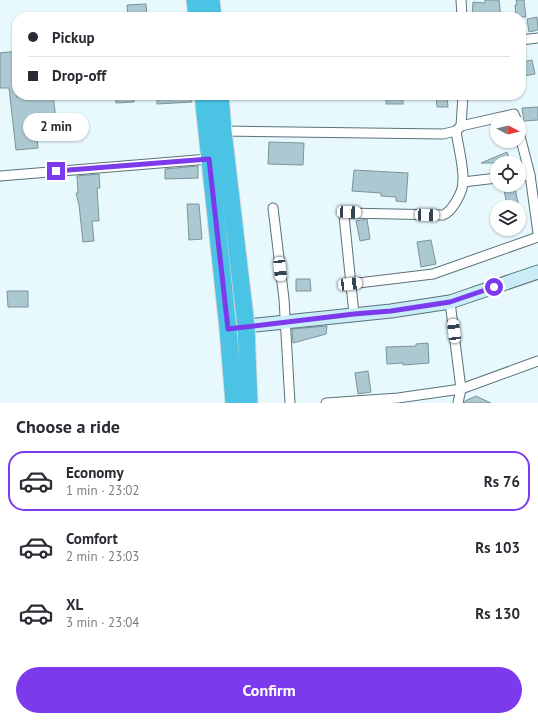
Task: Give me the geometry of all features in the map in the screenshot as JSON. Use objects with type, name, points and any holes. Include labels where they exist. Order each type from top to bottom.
[{"type":"highway","points":[[195,0],[196,12]]},
{"type":"highway","points":[[212,0],[213,12]]},
{"type":"highway","points":[[203,100],[228,329],[234,403]]},
{"type":"highway","points":[[220,100],[246,326],[249,403]]},
{"type":"main road","points":[[246,326],[391,311],[450,302],[538,272]]},
{"type":"street","points":[[461,0],[462,12]]},
{"type":"street","points":[[526,39],[538,38]]},
{"type":"street","points":[[354,314],[344,216],[346,213],[442,215],[449,213],[453,208],[463,182],[458,128],[462,100]]},
{"type":"street","points":[[223,131],[443,134],[458,128],[490,120]]},
{"type":"street","points":[[523,148],[530,175],[538,233]]},
{"type":"street","points":[[0,176],[209,159]]},
{"type":"street","points":[[526,175],[530,175]]},
{"type":"street","points":[[463,182],[490,179]]},
{"type":"street","points":[[273,208],[285,322],[290,403]]},
{"type":"street","points":[[350,284],[434,274],[538,237]]},
{"type":"street","points":[[450,302],[461,389],[458,403]]},
{"type":"street","points":[[228,329],[246,326]]},
{"type":"street","points":[[326,403],[398,401],[461,389],[538,361]]},
{"type":"building","points":[[485,0],[499,0],[500,12],[472,12],[473,2],[485,3]]},
{"type":"building","points":[[516,0],[524,0],[525,12],[516,12],[515,5],[517,5]]},
{"type":"building","points":[[146,4],[147,12],[128,12],[127,5]]},
{"type":"building","points":[[537,17],[538,30],[529,32],[527,19]]},
{"type":"building","points":[[12,52],[12,100],[54,100],[57,127],[36,129],[38,148],[16,150],[9,88],[0,88],[0,53]]},
{"type":"building","points":[[532,60],[535,74],[526,76],[526,61]]},
{"type":"building","points":[[116,100],[134,100],[134,102],[116,103]]},
{"type":"building","points":[[157,100],[192,100],[192,102],[157,104]]},
{"type":"building","points":[[386,100],[403,100],[403,104],[386,104]]},
{"type":"building","points":[[436,100],[447,100],[448,107],[437,107]]},
{"type":"building","points":[[538,107],[538,120],[526,121],[526,112],[523,112],[522,108]]},
{"type":"building","points":[[269,142],[304,143],[303,165],[268,164]]},
{"type":"building","points":[[507,152],[508,156],[498,156]]},
{"type":"building","points":[[490,159],[490,163],[481,163]]},
{"type":"building","points":[[198,166],[198,178],[165,179],[165,169]]},
{"type":"building","points":[[354,170],[408,173],[406,202],[396,201],[396,197],[381,196],[381,193],[352,191]]},
{"type":"building","points":[[99,174],[100,188],[97,188],[99,221],[92,221],[94,241],[83,242],[79,205],[76,193],[78,193],[77,176]]},
{"type":"building","points":[[504,192],[516,192],[517,200],[506,200]]},
{"type":"building","points":[[187,204],[199,204],[202,239],[189,240]]},
{"type":"building","points":[[367,219],[370,239],[360,241],[356,221]]},
{"type":"building","points":[[431,240],[436,264],[421,267],[417,242]]},
{"type":"building","points":[[296,279],[310,279],[311,291],[296,291]]},
{"type":"building","points":[[7,291],[28,291],[28,307],[8,307]]},
{"type":"building","points":[[327,326],[326,334],[293,343],[292,329]]},
{"type":"building","points":[[428,343],[429,363],[403,365],[403,363],[387,364],[386,347],[416,346],[416,344]]},
{"type":"building","points":[[368,371],[371,392],[358,394],[355,373]]},
{"type":"building","points":[[476,396],[491,403],[464,403],[465,401]]},
{"type":"route","points":[[56,171],[209,159],[228,329],[391,311],[450,302],[494,287]]}]
